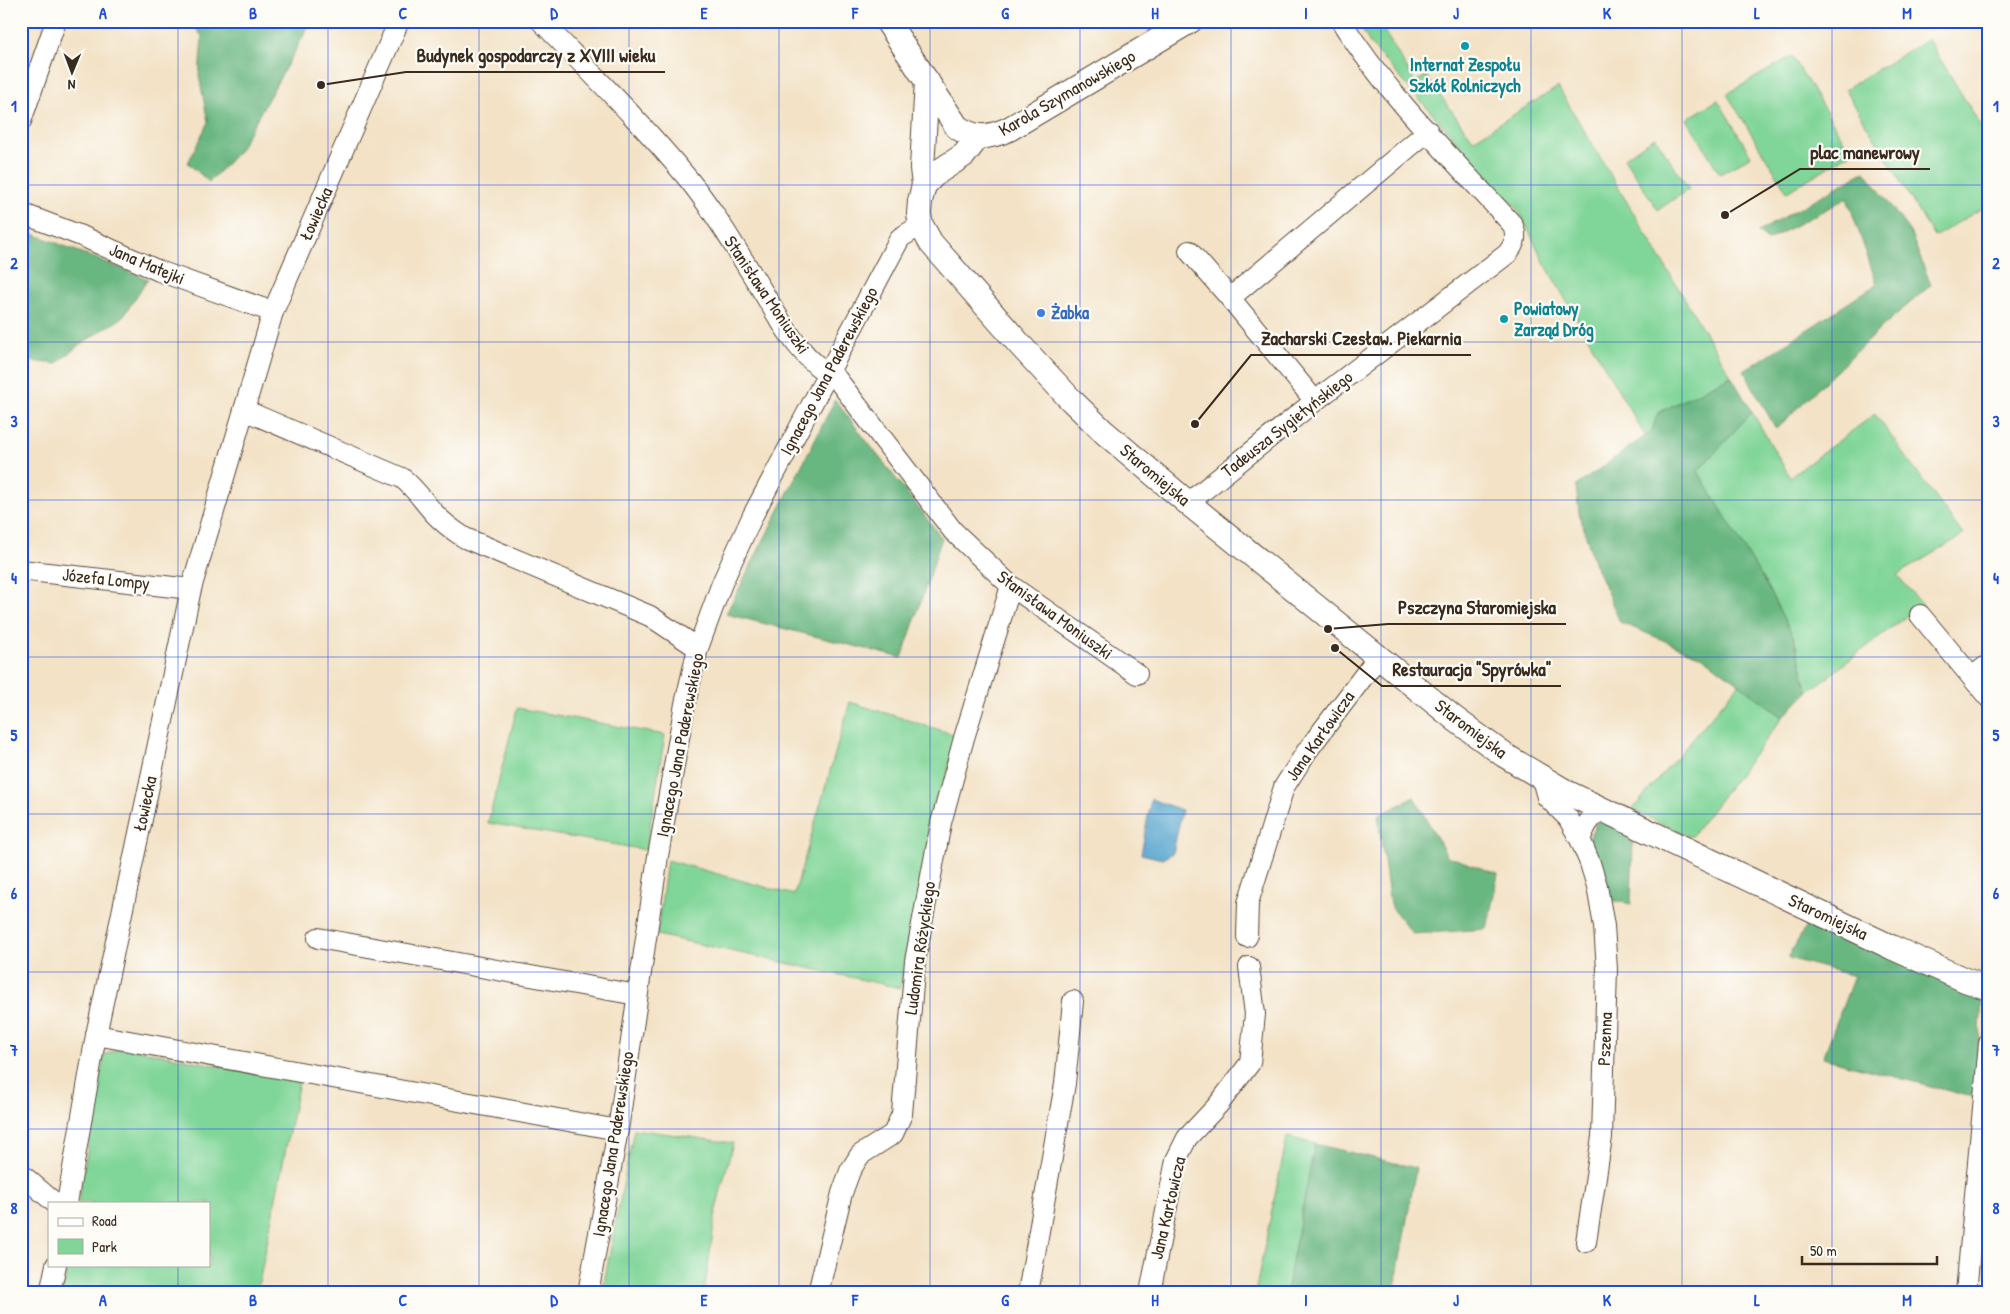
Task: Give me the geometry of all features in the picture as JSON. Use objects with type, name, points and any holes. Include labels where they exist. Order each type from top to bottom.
[{"type":"street","points":[[21,121],[56,21]]},
{"type":"street","name":"Łowiecka","points":[[67,1202],[96,1035],[191,589],[273,312],[400,21]]},
{"type":"street","name":"Stanisława Moniuszki","points":[[541,21],[658,144],[689,181],[718,219],[787,330],[807,357],[827,374],[837,378],[953,531],[1011,586],[1137,674]]},
{"type":"street","points":[[887,21],[957,127],[968,134],[978,137]]},
{"type":"street","name":"Karola Szymanowskiego","points":[[924,185],[936,174],[964,155],[978,137],[988,136],[1009,129],[1190,21]]},
{"type":"street","name":"Tadeusza Sygietyńskiego","points":[[1188,503],[1315,401],[1507,254],[1513,247],[1516,232],[1512,224],[1386,83],[1355,43],[1341,21]]},
{"type":"street","name":"Staromiejska","points":[[927,81],[922,168],[924,185],[920,201],[921,225],[931,243],[1071,400],[1104,432],[1188,503],[1378,657],[1469,730],[1504,755],[1542,778],[1600,808],[1891,947],[1965,980],[1989,988]]},
{"type":"street","points":[[1230,298],[1428,131]]},
{"type":"street","name":"Jana Matejki","points":[[21,213],[84,237],[160,271],[273,312]]},
{"type":"street","name":"Ignacego Jana Paderewskiego","points":[[588,1293],[618,1130],[660,846],[685,704],[698,648],[722,583],[753,515],[827,374],[900,238],[921,225]]},
{"type":"street","points":[[1189,251],[1315,401]]},
{"type":"street","points":[[244,410],[402,478],[417,491],[434,514],[448,527],[465,538],[650,616],[698,648]]},
{"type":"street","name":"Józefa Lompy","points":[[21,570],[191,589]]},
{"type":"street","name":"Ludomira Różyckiego","points":[[818,1293],[842,1193],[850,1171],[860,1155],[893,1134],[902,1114],[915,961],[941,823],[964,738],[1011,586]]},
{"type":"street","points":[[1920,615],[1989,698]]},
{"type":"street","name":"Jana Karłowicza","points":[[1247,937],[1248,902],[1284,787],[1307,751],[1378,657]]},
{"type":"street","points":[[1972,677],[1989,664]]},
{"type":"street","name":"Pszenna","points":[[1542,778],[1548,797],[1568,818],[1580,839],[1597,886],[1604,926],[1607,969],[1602,1137],[1586,1242]]},
{"type":"street","points":[[1580,839],[1600,808]]},
{"type":"street","points":[[318,938],[637,995]]},
{"type":"street","name":"Jana Karłowicza","points":[[1150,1293],[1176,1160],[1187,1138],[1218,1105],[1250,1063],[1255,1014],[1249,967]]},
{"type":"street","points":[[1028,1293],[1065,1084],[1073,1001]]},
{"type":"street","points":[[96,1035],[618,1130]]},
{"type":"street","points":[[1966,1293],[1989,1043]]},
{"type":"street","points":[[21,1174],[54,1202]]},
{"type":"street","points":[[50,1293],[56,1266]]},
{"type":"green space","points":[[190,21],[312,21],[238,152],[209,182],[188,163],[208,122],[199,76],[202,36]]},
{"type":"green space","points":[[1357,21],[1378,21],[1415,82],[1426,76],[1473,140],[1558,87],[1731,376],[1658,413],[1652,431],[1645,436],[1545,264],[1519,211],[1371,45]]},
{"type":"green space","points":[[1928,39],[1989,139],[1989,204],[1934,237],[1845,89]]},
{"type":"green space","points":[[1792,56],[1851,153],[1787,192],[1727,94]]},
{"type":"green space","points":[[1718,100],[1751,156],[1720,174],[1687,119]]},
{"type":"green space","points":[[1655,137],[1689,189],[1658,210],[1624,158]]},
{"type":"green space","points":[[1865,171],[1910,232],[1931,285],[1883,326],[1776,429],[1744,371],[1877,284],[1847,198],[1768,240],[1758,232]]},
{"type":"green space","points":[[21,229],[148,279],[122,318],[79,345],[56,364],[30,361],[21,355]]},
{"type":"green space","points":[[1731,376],[1752,412],[1698,471],[1765,583],[1794,638],[1808,692],[1783,717],[1703,657],[1620,622],[1594,562],[1579,513],[1576,486],[1652,431],[1658,413]]},
{"type":"green space","points":[[835,400],[942,538],[902,658],[726,614]]},
{"type":"green space","points":[[1752,412],[1790,477],[1875,414],[1963,535],[1897,575],[1922,604],[1808,692],[1794,638],[1765,583],[1698,471]]},
{"type":"green space","points":[[1739,684],[1783,717],[1691,837],[1632,810]]},
{"type":"green space","points":[[850,702],[956,735],[900,988],[657,935],[667,860],[794,895]]},
{"type":"green space","points":[[517,708],[665,735],[646,850],[488,823]]},
{"type":"green space","points":[[1414,797],[1447,856],[1498,874],[1487,929],[1413,934],[1390,905],[1378,816]]},
{"type":"green space","points":[[1600,815],[1630,829],[1633,839],[1631,904],[1610,900],[1588,841]]},
{"type":"green space","points":[[1811,917],[1982,998],[1976,1098],[1823,1058],[1854,976],[1788,958]]},
{"type":"green space","points":[[124,1047],[299,1082],[257,1293],[62,1293],[67,1266],[210,1266],[210,1202],[78,1202],[104,1055]]},
{"type":"green space","points":[[634,1129],[733,1143],[717,1205],[704,1293],[602,1293]]},
{"type":"green space","points":[[1287,1137],[1315,1144],[1286,1293],[1255,1293]]},
{"type":"green space","points":[[1315,1144],[1416,1168],[1394,1293],[1286,1293]]},
{"type":"green space","points":[[1989,1144],[1989,1240],[1983,1239]]},
{"type":"water","points":[[1151,799],[1182,810],[1173,853],[1162,859],[1141,854]]},
{"type":"place","name":"Internat Zespołu Szkół Rolniczych","points":[[1465,46]]},
{"type":"place","name":"Budynek gospodarczy z XVIII wieku","points":[[321,85]]},
{"type":"place","name":"plac manewrowy","points":[[1725,215]]},
{"type":"place","name":"Żabka","points":[[1041,313]]},
{"type":"place","name":"Powiatowy Zarząd Dróg","points":[[1504,319]]},
{"type":"place","name":"Zacharski Czesław. Piekarnia","points":[[1195,424]]},
{"type":"place","name":"Pszczyna Staromiejska","points":[[1328,629]]},
{"type":"place","name":"Restauracja \"Spyrówka\"","points":[[1335,648]]}]
